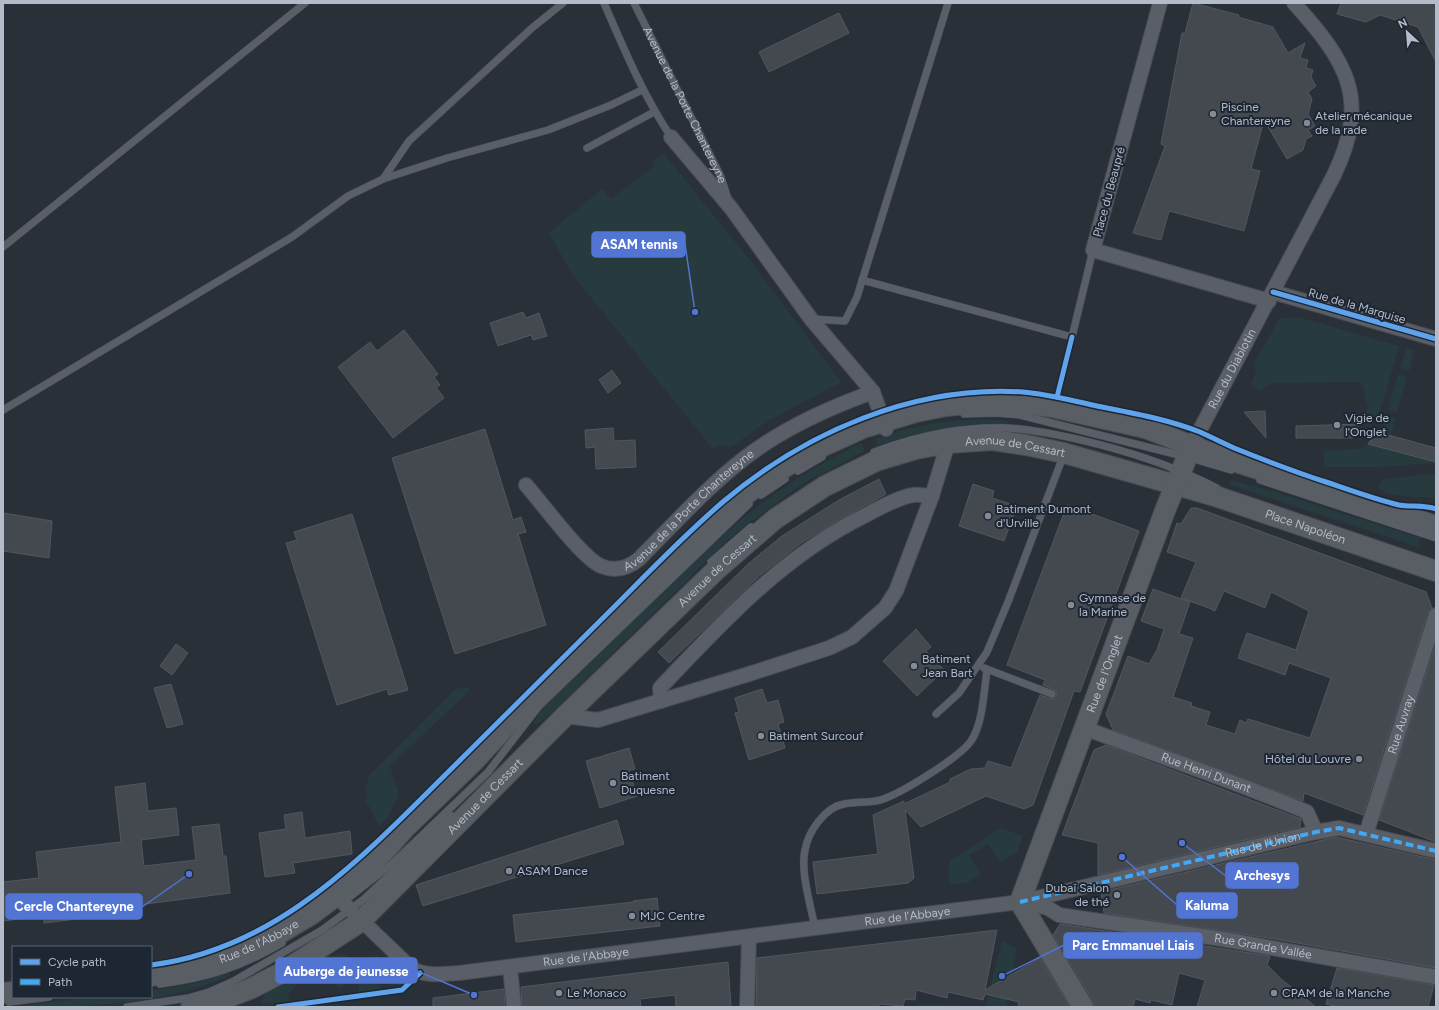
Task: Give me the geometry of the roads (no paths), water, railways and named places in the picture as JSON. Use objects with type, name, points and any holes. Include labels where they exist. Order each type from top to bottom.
[{"type":"main road","points":[[885,427],[916,412],[946,406],[978,403],[1016,403],[1052,407],[1146,428],[1183,464],[1230,460],[1436,526]]},
{"type":"main road","name":"Rue de l'Abbaye","points":[[191,1007],[226,998],[250,989],[281,973],[345,908],[371,865],[406,827],[475,760],[520,711],[717,517],[763,481],[806,454],[840,437],[885,427]]},
{"type":"main road","name":"Avenue de Cessart","points":[[345,908],[557,718],[715,571],[775,519],[825,486],[876,461],[916,448],[948,443],[992,440],[1064,453],[1183,464]]},
{"type":"main road","name":"Place Napoléon","points":[[1183,464],[1218,497],[1436,571]]},
{"type":"main road","name":"Rue de l'Onglet","points":[[1020,902],[1183,464]]},
{"type":"main road","points":[[1020,902],[1083,1007]]},
{"type":"main road","name":"Rue de l'Abbaye","points":[[152,976],[202,967],[232,956],[277,934],[312,914],[345,908]]},
{"type":"street","name":"Place du Beaupré","points":[[1160,3],[1093,250],[1271,296]]},
{"type":"street","points":[[1271,296],[1334,175],[1347,147],[1351,130],[1351,99],[1349,85],[1342,66],[1328,42],[1294,3]]},
{"type":"street","name":"Avenue de la Porte Chantereyne","points":[[671,137],[731,208],[811,319],[873,392],[885,427]]},
{"type":"street","name":"Rue de la Marquise","points":[[1271,296],[1436,339]]},
{"type":"street","name":"Rue du Diablotin","points":[[1183,464],[1271,296]]},
{"type":"street","name":"Avenue de la Porte Chantereyne","points":[[526,485],[588,557],[601,566],[612,569],[622,568],[638,559],[746,457],[791,428],[821,413],[873,392]]},
{"type":"street","points":[[557,718],[598,720],[772,667],[829,648],[852,637],[885,608],[896,591],[932,496],[948,443]]},
{"type":"street","points":[[661,701],[660,688],[719,626],[771,576],[809,548],[849,523],[879,508],[913,495],[932,496]]},
{"type":"street","name":"Rue Auvray","points":[[1366,834],[1436,615]]},
{"type":"street","name":"Rue Henri Dunant","points":[[1084,728],[1180,764],[1240,784],[1307,812],[1316,832]]},
{"type":"street","name":"Rue de l'Union","points":[[1020,902],[1316,832],[1339,828],[1436,850]]},
{"type":"street","name":"Rue de l'Abbaye","points":[[345,908],[410,968],[420,973],[434,975],[749,937],[1020,902]]},
{"type":"street","name":"Rue Grande Vallée","points":[[1020,902],[1048,908],[1059,915],[1222,938],[1436,977]]},
{"type":"street","points":[[747,1007],[749,937]]},
{"type":"street","points":[[510,966],[514,1007]]},
{"type":"lane","points":[[3,247],[305,3]]},
{"type":"lane","points":[[383,178],[409,141],[532,28],[562,3]]},
{"type":"lane","name":"Avenue de la Porte Chantereyne","points":[[604,3],[642,90],[654,112],[671,137]]},
{"type":"lane","name":"Avenue de la Porte Chantereyne","points":[[634,3],[721,178],[731,208]]},
{"type":"lane","points":[[811,319],[845,321],[857,297],[948,3]]},
{"type":"lane","points":[[3,410],[285,242],[348,196],[383,178],[447,158],[548,130],[611,105],[642,90]]},
{"type":"lane","points":[[586,148],[654,112]]},
{"type":"lane","points":[[862,280],[1072,337],[1093,250]]},
{"type":"lane","points":[[956,415],[996,413],[1020,415],[1183,464],[1223,491],[1261,503]]},
{"type":"lane","points":[[866,455],[906,441],[945,433],[995,428],[1020,429],[1062,436],[1138,455],[1246,475],[1436,538]]},
{"type":"lane","points":[[127,1007],[188,998],[232,982],[322,930],[488,772],[539,706],[730,522],[767,491],[831,452]]},
{"type":"lane","points":[[936,714],[959,693],[987,652],[1008,602],[1064,453]]},
{"type":"lane","points":[[708,565],[759,521]]},
{"type":"lane","points":[[978,666],[1052,694]]},
{"type":"lane","points":[[814,928],[804,864],[805,850],[816,825],[828,812],[842,804],[885,799],[897,793],[961,752],[972,740],[980,718],[987,670]]},
{"type":"lane","points":[[557,718],[572,698]]},
{"type":"lane","points":[[345,908],[398,868],[503,765]]},
{"type":"lane","points":[[152,985],[186,981],[224,971],[267,952],[287,940]]},
{"type":"lane","points":[[3,1002],[40,998]]},
{"type":"place","name":"Piscine Chantereyne","points":[[1213,114]]},
{"type":"place","name":"Atelier mécanique de la rade","points":[[1307,123]]},
{"type":"place","name":"ASAM tennis","points":[[695,312]]},
{"type":"place","name":"Vigie de l'Onglet","points":[[1337,425]]},
{"type":"place","name":"Batiment Dumont d'Urville","points":[[988,516]]},
{"type":"place","name":"Gymnase de la Marine","points":[[1071,605]]},
{"type":"place","name":"Batiment Jean Bart","points":[[914,666]]},
{"type":"place","name":"Batiment Surcouf","points":[[761,736]]},
{"type":"place","name":"Hôtel du Louvre","points":[[1359,759]]},
{"type":"place","name":"Batiment Duquesne","points":[[613,783]]},
{"type":"place","name":"Archesys","points":[[1182,843]]},
{"type":"place","name":"Kaluma","points":[[1122,857]]},
{"type":"place","name":"ASAM Dance","points":[[509,871]]},
{"type":"place","name":"Cercle Chantereyne","points":[[189,874]]},
{"type":"place","name":"Dubaï Salon de thé","points":[[1117,895]]},
{"type":"place","name":"MJC Centre","points":[[632,916]]},
{"type":"place","name":"Parc Emmanuel Liais","points":[[1002,976]]},
{"type":"place","name":"Le Monaco","points":[[559,993]]},
{"type":"place","name":"CPAM de la Manche","points":[[1274,993]]},
{"type":"place","name":"Auberge de jeunesse","points":[[474,995]]}]
